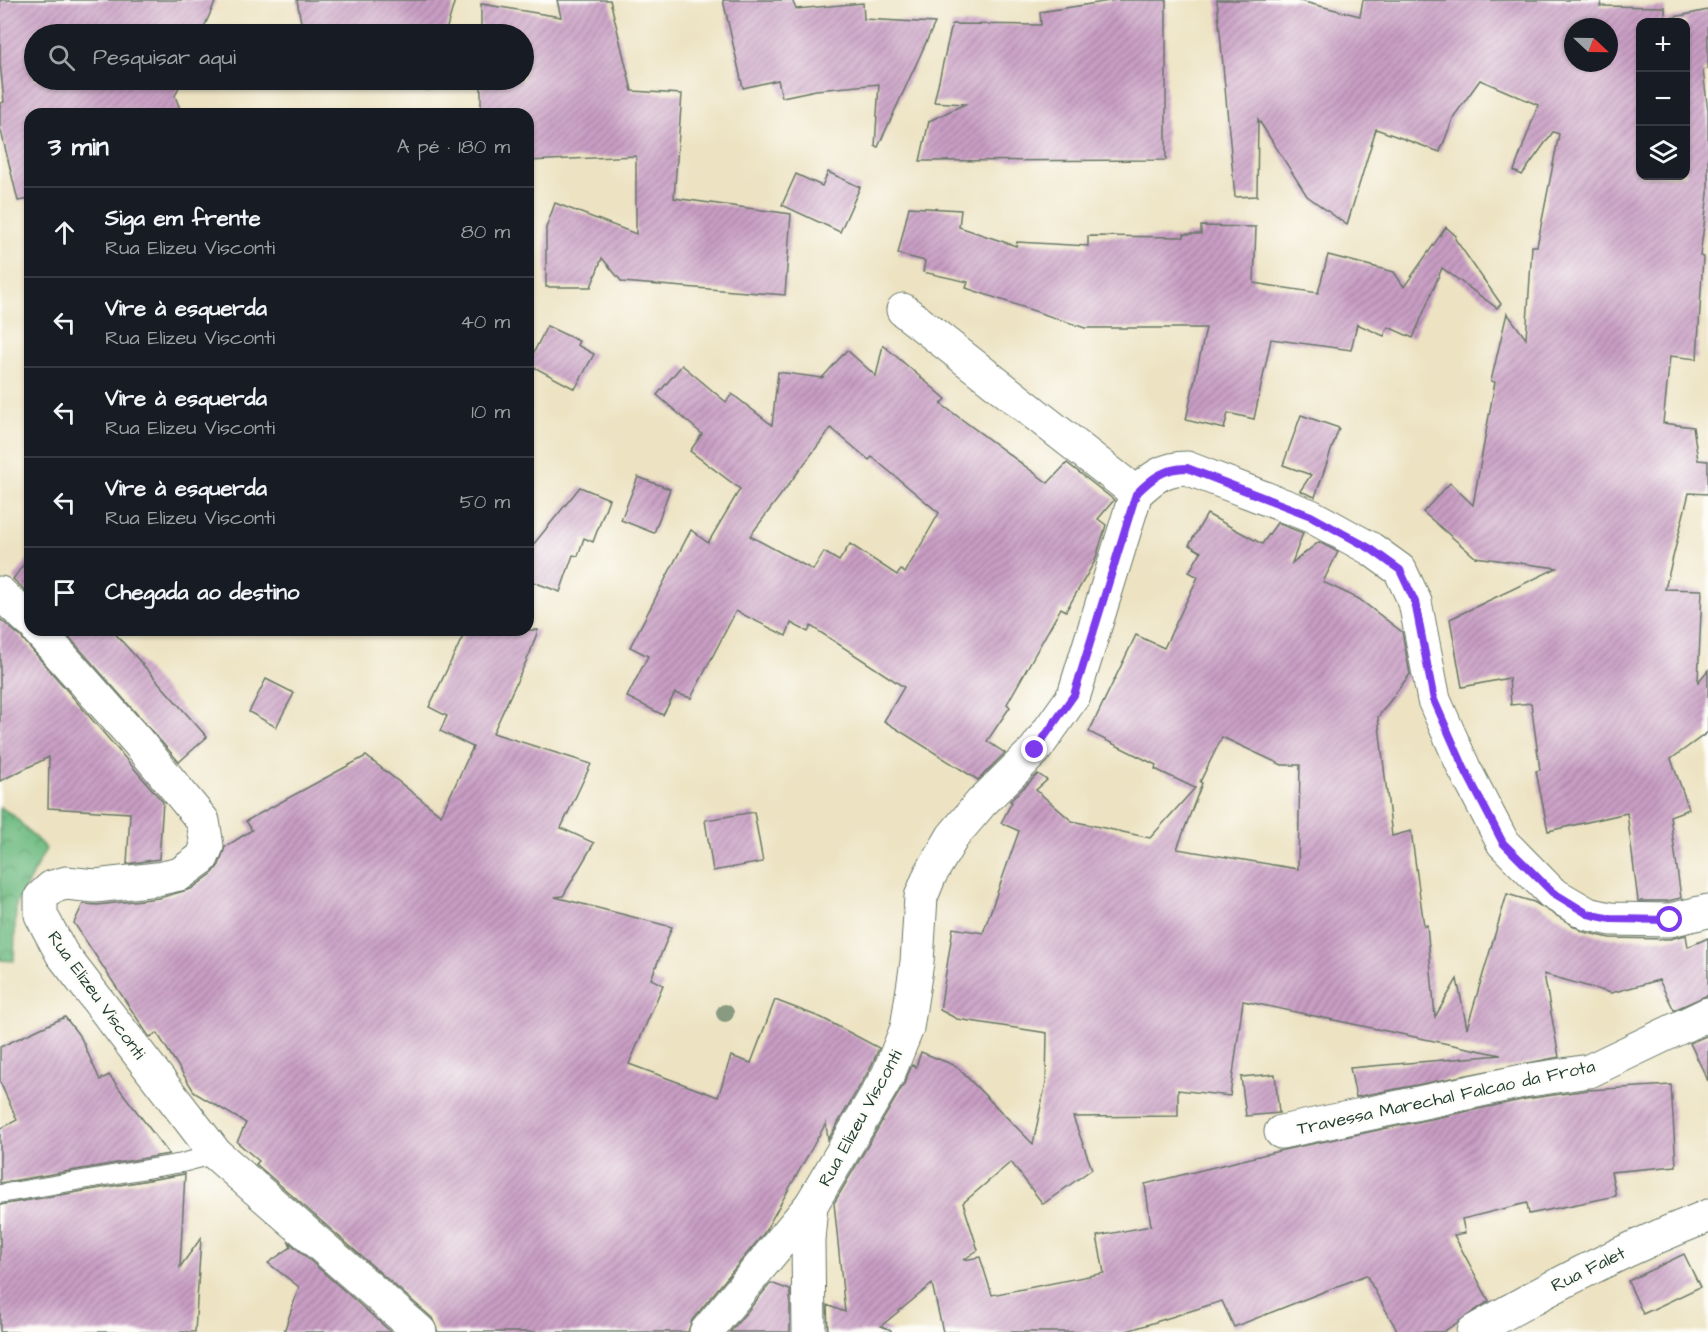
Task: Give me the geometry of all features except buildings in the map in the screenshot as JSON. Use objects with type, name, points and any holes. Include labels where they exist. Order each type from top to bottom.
[{"type":"street","points":[[903,310],[1136,494],[1152,478],[1171,468],[1187,468],[1311,516],[1390,562],[1400,570],[1415,602],[1434,700],[1464,768],[1503,843],[1552,892],[1588,914],[1611,919],[1670,920],[1708,911]]},
{"type":"street","name":"Rua Elizeu Visconti","points":[[706,1332],[811,1205],[888,1075],[907,1028],[917,962],[920,906],[930,875],[953,837],[981,803],[1035,750],[1074,695],[1136,494]]},
{"type":"street","points":[[0,593],[24,615]]},
{"type":"street","name":"Rua Elizeu Visconti","points":[[43,636],[137,741],[203,821],[207,846],[202,858],[180,874],[95,886],[66,883],[52,887],[41,897],[41,915],[62,954],[216,1154],[420,1332]]},
{"type":"street","name":"Travessa Marechal Falcao da Frota","points":[[1281,1132],[1523,1081],[1589,1071],[1708,1014]]},
{"type":"street","points":[[809,1332],[808,1240],[811,1205]]},
{"type":"street","name":"Rua Falet","points":[[1473,1332],[1542,1291],[1657,1235],[1708,1216]]},
{"type":"lane","points":[[0,1194],[182,1163],[216,1154]]},
{"type":"green space","points":[[0,807],[13,815],[46,849],[16,905],[14,961],[0,960]]},
{"type":"route","points":[[1035,750],[1074,695],[1136,494],[1152,478],[1171,468],[1187,468],[1311,516],[1371,549],[1400,570],[1415,602],[1434,700],[1464,768],[1503,843],[1552,892],[1588,914],[1611,919],[1670,920]]}]
